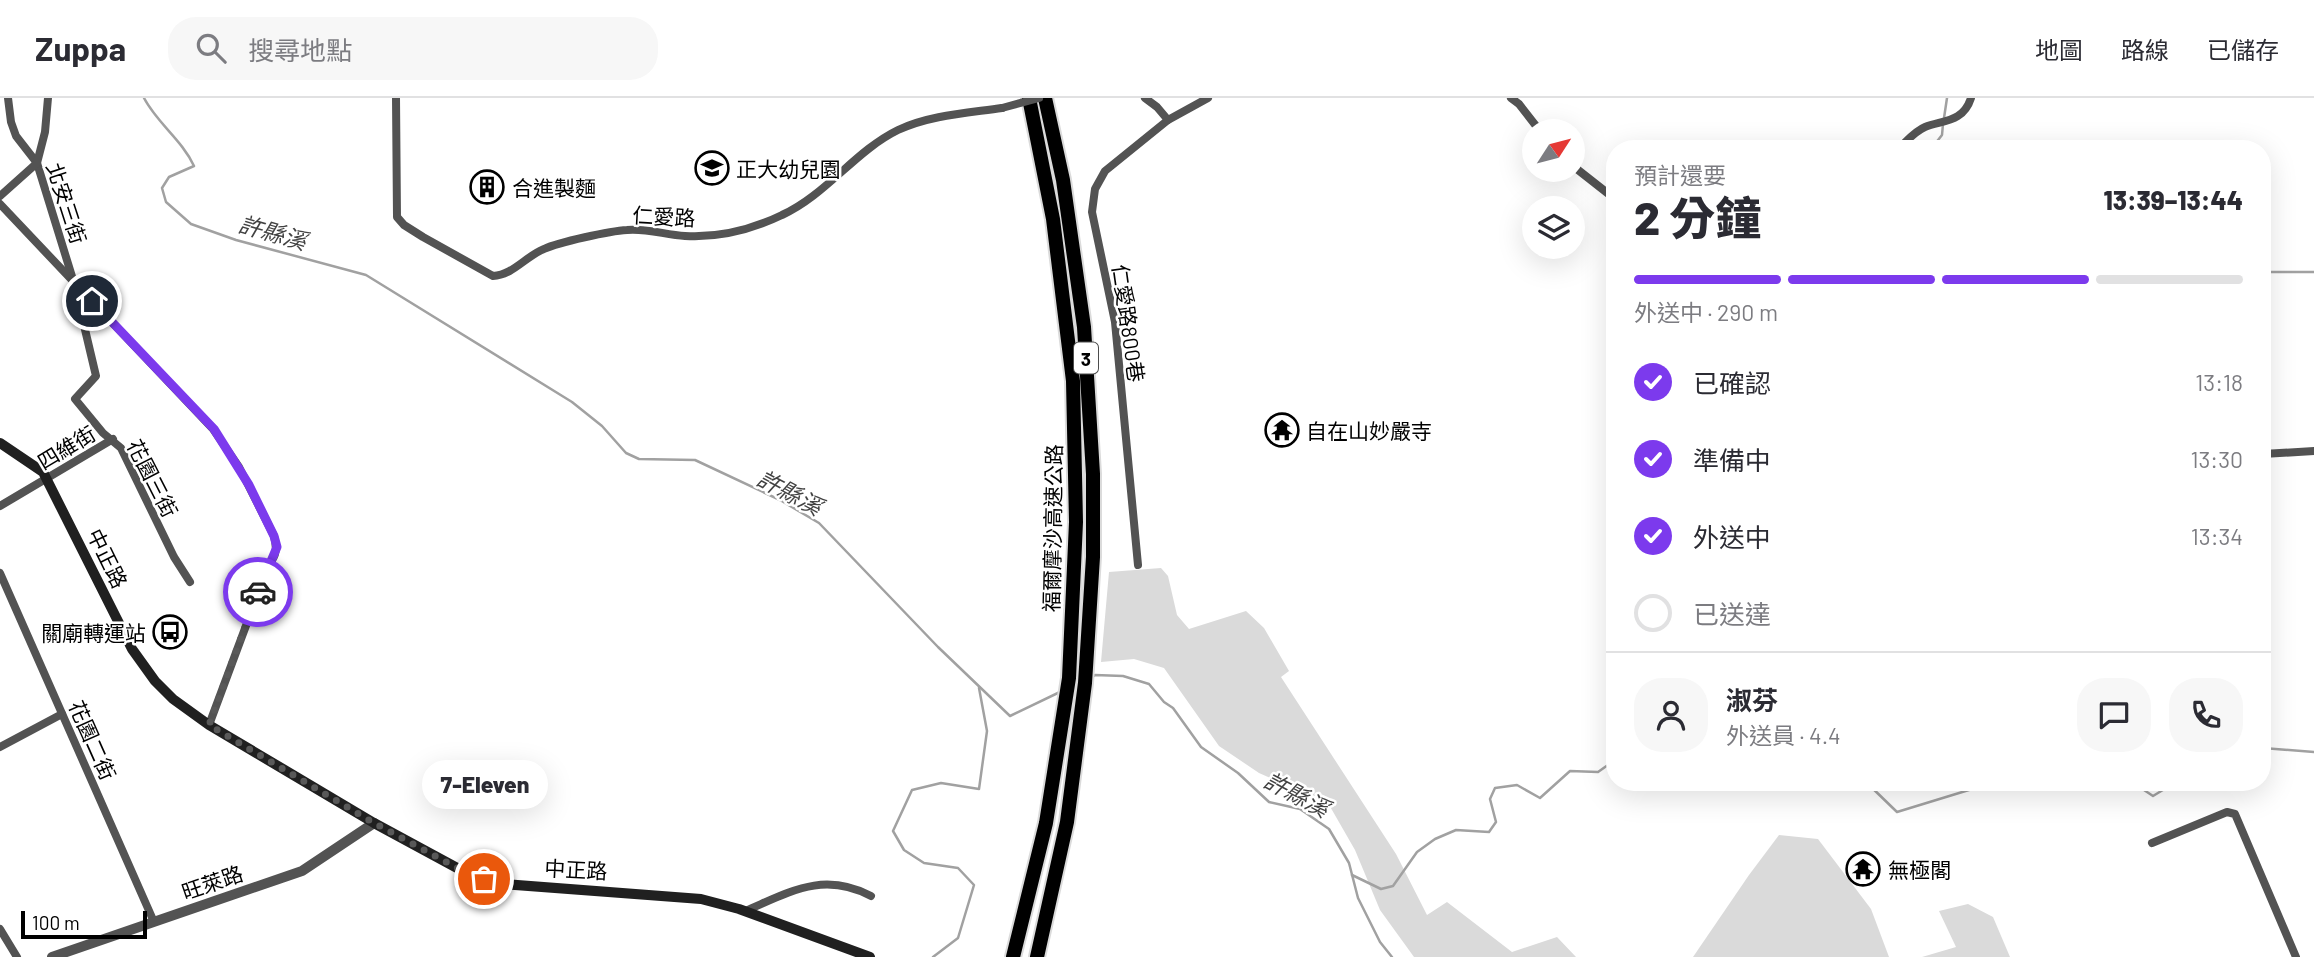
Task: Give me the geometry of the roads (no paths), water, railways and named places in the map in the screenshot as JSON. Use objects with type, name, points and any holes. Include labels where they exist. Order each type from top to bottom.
[{"type":"highway","name":"福爾摩沙高速公路","points":[[1013,957],[1046,823],[1069,678],[1076,522],[1073,381],[1053,219],[1029,98]]},
{"type":"highway","name":"福爾摩沙高速公路","points":[[1037,957],[1067,822],[1090,621],[1093,474],[1084,327],[1063,180],[1045,98]]},
{"type":"main road","name":"中正路","points":[[0,443],[38,467],[48,479],[125,638],[142,666],[173,699],[209,725],[374,823],[459,869],[503,884],[701,899],[746,911],[870,957]]},
{"type":"street","name":"北安三街","points":[[8,98],[11,122],[16,135],[37,163],[74,283]]},
{"type":"street","points":[[0,196],[37,163],[45,132],[48,98]]},
{"type":"street","name":"仁愛路","points":[[396,98],[397,217],[423,237],[493,276],[503,276],[544,249],[627,229],[685,236],[720,235],[743,230],[787,213],[897,131],[921,121],[1002,108],[1039,98]]},
{"type":"street","points":[[1145,98],[1168,120],[1208,98]]},
{"type":"street","points":[[1511,98],[1531,119]]},
{"type":"street","points":[[1909,140],[1924,127],[1946,123],[1957,116],[1969,103],[1970,98]]},
{"type":"street","name":"仁愛路800巷","points":[[1138,565],[1115,322],[1092,212],[1095,189],[1105,171],[1168,120]]},
{"type":"street","points":[[1586,176],[1606,192]]},
{"type":"street","points":[[0,204],[214,429],[244,476],[274,536],[277,547],[274,558],[269,564],[209,725]]},
{"type":"street","name":"花園三街","points":[[74,283],[96,376],[75,399],[103,433],[121,448],[162,535],[190,582]]},
{"type":"street","name":"四維街","points":[[0,506],[113,439]]},
{"type":"street","points":[[2271,454],[2314,451]]},
{"type":"street","name":"花園二街","points":[[0,573],[154,922]]},
{"type":"street","points":[[0,747],[62,714]]},
{"type":"street","points":[[2152,843],[2227,812],[2235,814],[2296,957]]},
{"type":"street","name":"旺萊路","points":[[52,957],[302,871],[374,823]]},
{"type":"street","points":[[746,911],[803,886],[826,884],[853,887],[871,896]]},
{"type":"street","points":[[0,929],[17,957]]},
{"type":"waterway","name":"許縣溪","points":[[144,98],[194,166],[169,177],[162,188],[166,202],[191,224],[236,240],[366,275],[572,402],[602,426],[626,453],[639,459],[695,460],[780,500],[819,523],[938,647],[1010,716],[1062,691]]},
{"type":"waterway","points":[[1944,118],[1947,98]]},
{"type":"waterway","points":[[1938,140],[1942,135],[1943,124]]},
{"type":"waterway","points":[[2271,272],[2314,272]]},
{"type":"waterway","name":"許縣溪","points":[[1091,678],[1095,675],[1123,676],[1149,684],[1164,702],[1173,708],[1201,747],[1238,773],[1269,802],[1300,809],[1329,829],[1349,863],[1358,898],[1380,942],[1392,957]]},
{"type":"waterway","points":[[933,957],[958,938],[974,885],[958,868],[924,863],[904,850],[893,831],[912,790],[941,783],[979,789],[987,731],[979,688]]},
{"type":"waterway","points":[[2271,749],[2314,752]]},
{"type":"waterway","points":[[1352,875],[1381,889],[1393,886],[1417,852],[1435,839],[1456,830],[1489,832],[1496,822],[1490,799],[1495,788],[1517,785],[1540,798],[1570,771],[1598,772],[1606,766]]},
{"type":"waterway","points":[[1875,791],[1897,812],[1966,791]]},
{"type":"waterway","points":[[2146,791],[2153,796],[2161,791]]},
{"type":"place","name":"正大幼兒園","points":[[712,168]]},
{"type":"place","name":"合進製麵","points":[[487,187]]},
{"type":"place","name":"自在山妙嚴寺","points":[[1282,430]]},
{"type":"place","name":"關廟轉運站","points":[[170,632]]},
{"type":"place","name":"無極閣","points":[[1863,869]]},
{"type":"place","name":"7-Eleven","points":[[484,879]]}]
